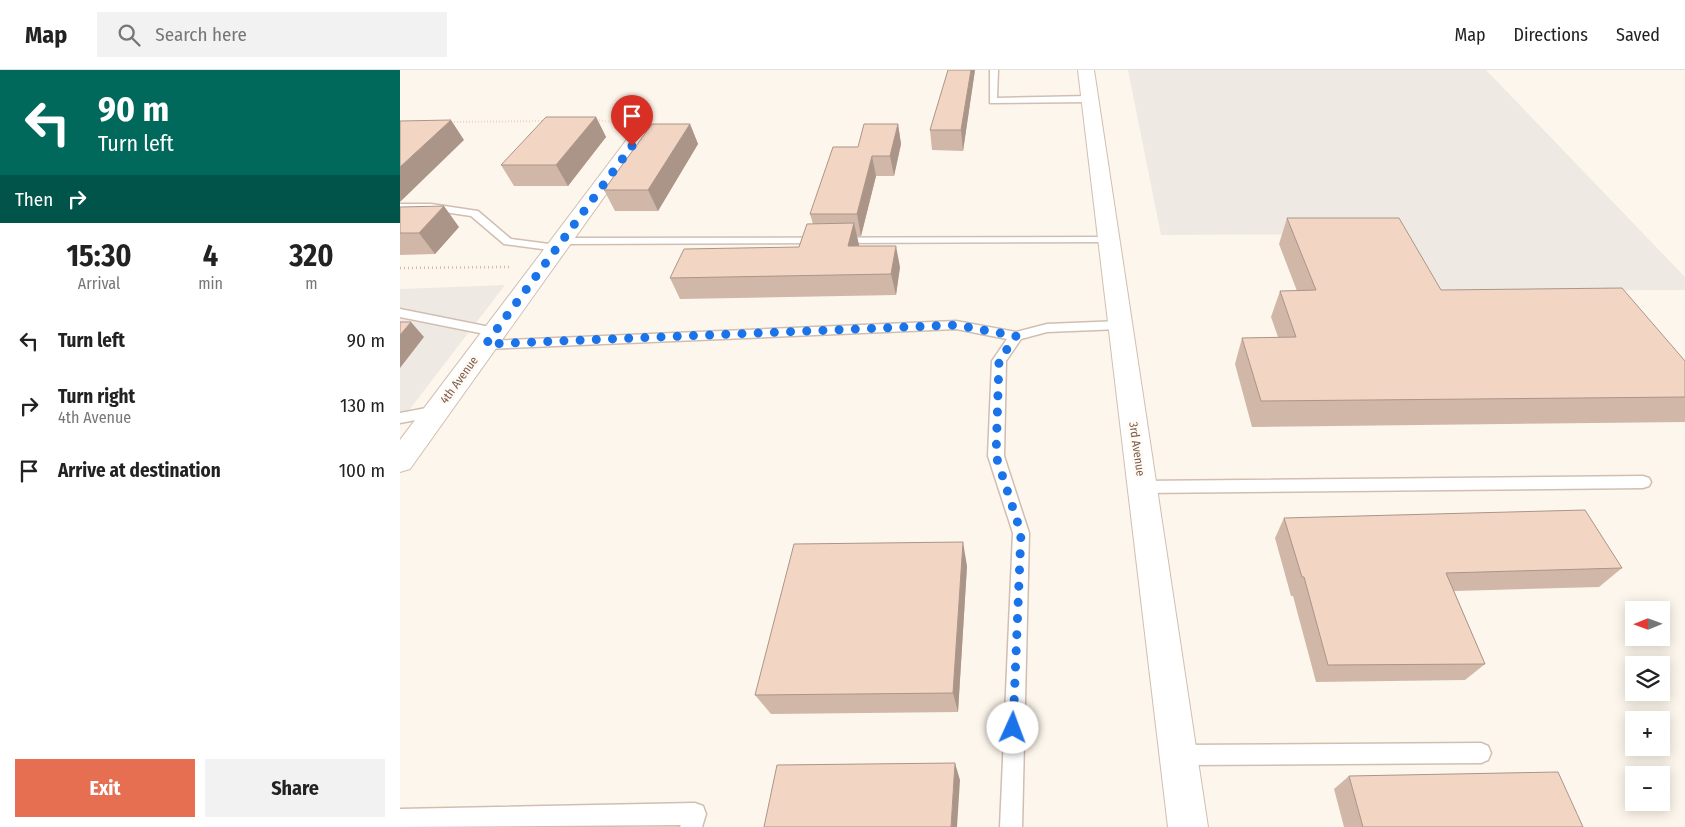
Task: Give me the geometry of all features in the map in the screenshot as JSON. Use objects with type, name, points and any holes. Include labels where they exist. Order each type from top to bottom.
[{"type":"street","name":"3rd Avenue","points":[[1086,70],[1188,827]]},
{"type":"street","name":"4th Avenue","points":[[400,461],[643,130]]},
{"type":"lane","points":[[994,70],[993,101],[1089,100]]},
{"type":"lane","points":[[400,207],[431,207],[474,213],[508,242],[554,252],[1108,240]]},
{"type":"lane","points":[[400,313],[490,338],[956,325],[1016,336],[1047,328],[1120,325]]},
{"type":"lane","points":[[1010,827],[1021,533],[996,456],[999,361],[1016,336]]},
{"type":"lane","points":[[400,418],[437,411]]},
{"type":"lane","points":[[1142,487],[1643,482]]},
{"type":"lane","points":[[1179,755],[1482,753]]},
{"type":"lane","points":[[400,820],[488,823],[695,814],[691,827]]},
{"type":"path","points":[[596,120],[606,120]]},
{"type":"path","points":[[447,122],[546,121]]},
{"type":"path","points":[[400,268],[554,252]]},
{"type":"shaded area","points":[[1128,70],[1486,70],[1685,277],[1685,290],[1432,291],[1400,234],[1161,235]]},
{"type":"shaded area","points":[[505,285],[400,422],[400,289]]},
{"type":"building","points":[[948,70],[971,70],[961,130],[930,130]]},
{"type":"building","points":[[546,117],[596,117],[556,165],[501,165]]},
{"type":"building","points":[[451,120],[400,167],[400,121]]},
{"type":"building","points":[[652,124],[690,124],[648,190],[604,190]]},
{"type":"building","points":[[864,124],[898,124],[890,156],[872,156],[857,214],[810,214],[833,147],[858,147]]},
{"type":"building","points":[[444,206],[419,233],[400,233],[400,207]]},
{"type":"building","points":[[1287,218],[1399,218],[1441,290],[1622,288],[1685,361],[1685,397],[1261,401],[1242,338],[1296,337],[1280,291],[1316,290]]},
{"type":"building","points":[[854,223],[848,246],[896,246],[891,274],[670,278],[684,249],[799,247],[807,224]]},
{"type":"building","points":[[400,322],[411,322],[400,335]]},
{"type":"building","points":[[1585,510],[1622,568],[1446,573],[1485,664],[1328,665],[1304,577],[1302,577],[1284,518]]},
{"type":"building","points":[[963,542],[953,693],[755,695],[794,544]]},
{"type":"building","points":[[955,763],[951,827],[764,827],[777,765]]},
{"type":"building","points":[[1558,772],[1583,827],[1363,827],[1349,776]]},
{"type":"route","points":[[632,146],[486,344],[956,325],[1016,336],[999,361],[996,456],[1021,533],[1013,728]]}]
